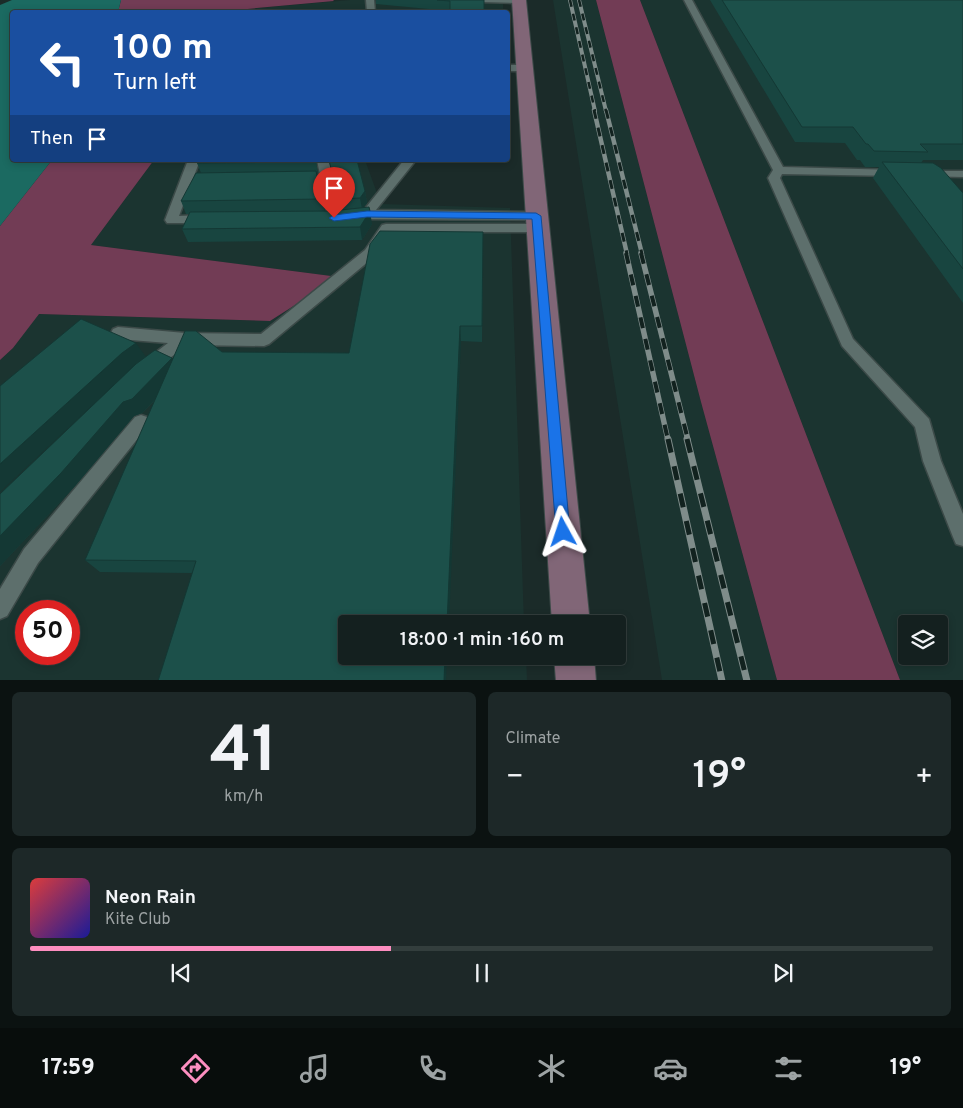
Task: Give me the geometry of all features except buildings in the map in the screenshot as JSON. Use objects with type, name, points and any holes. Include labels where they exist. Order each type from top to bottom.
[{"type":"main road","points":[[519,1],[516,68],[537,222],[570,615]]},
{"type":"main road","points":[[575,665],[576,680]]},
{"type":"lane","points":[[482,0],[519,1]]},
{"type":"lane","points":[[688,0],[779,170]]},
{"type":"lane","points":[[194,162],[191,181],[171,220],[219,219]]},
{"type":"lane","points":[[323,162],[327,178],[329,218],[367,214],[537,222]]},
{"type":"lane","points":[[367,214],[408,162]]},
{"type":"lane","points":[[779,170],[796,172],[963,174]]},
{"type":"lane","points":[[779,170],[774,178],[846,342],[923,424],[932,461],[963,537]]},
{"type":"lane","points":[[917,174],[948,188]]},
{"type":"lane","points":[[289,178],[327,178]]},
{"type":"lane","points":[[118,333],[185,339],[264,340],[370,254],[386,228],[537,222]]},
{"type":"lane","points":[[139,373],[185,339]]},
{"type":"lane","points":[[0,609],[31,556],[141,422]]},
{"type":"shaded area","points":[[12,0],[121,0],[118,10],[10,10],[10,162],[50,162],[0,226],[0,5]]},
{"type":"shaded area","points":[[121,0],[334,1],[236,10],[118,10]]},
{"type":"shaded area","points":[[350,0],[503,0],[503,10],[236,10]]},
{"type":"shaded area","points":[[553,0],[596,0],[701,402],[777,680],[662,680]]},
{"type":"shaded area","points":[[596,0],[640,0],[900,680],[777,680],[701,402]]},
{"type":"shaded area","points":[[640,0],[963,0],[963,680],[900,680]]},
{"type":"shaded area","points":[[50,162],[153,162],[91,245],[339,277],[270,321],[39,314],[13,348],[0,360],[0,226]]},
{"type":"shaded area","points":[[153,162],[366,162],[381,204],[510,208],[524,615],[338,615],[338,665],[526,665],[527,680],[0,680],[0,360],[13,348],[38,314],[270,321],[338,277],[91,245]]},
{"type":"railway","points":[[570,0],[595,111]]},
{"type":"railway","points":[[579,0],[606,111]]},
{"type":"railway","points":[[594,110],[627,254]]},
{"type":"railway","points":[[606,110],[642,254]]},
{"type":"railway","points":[[626,253],[668,440]]},
{"type":"railway","points":[[641,253],[688,440]]},
{"type":"railway","points":[[668,439],[722,680]]},
{"type":"railway","points":[[687,439],[747,680]]},
{"type":"route","points":[[334,218],[367,214],[536,216],[563,532]]}]
